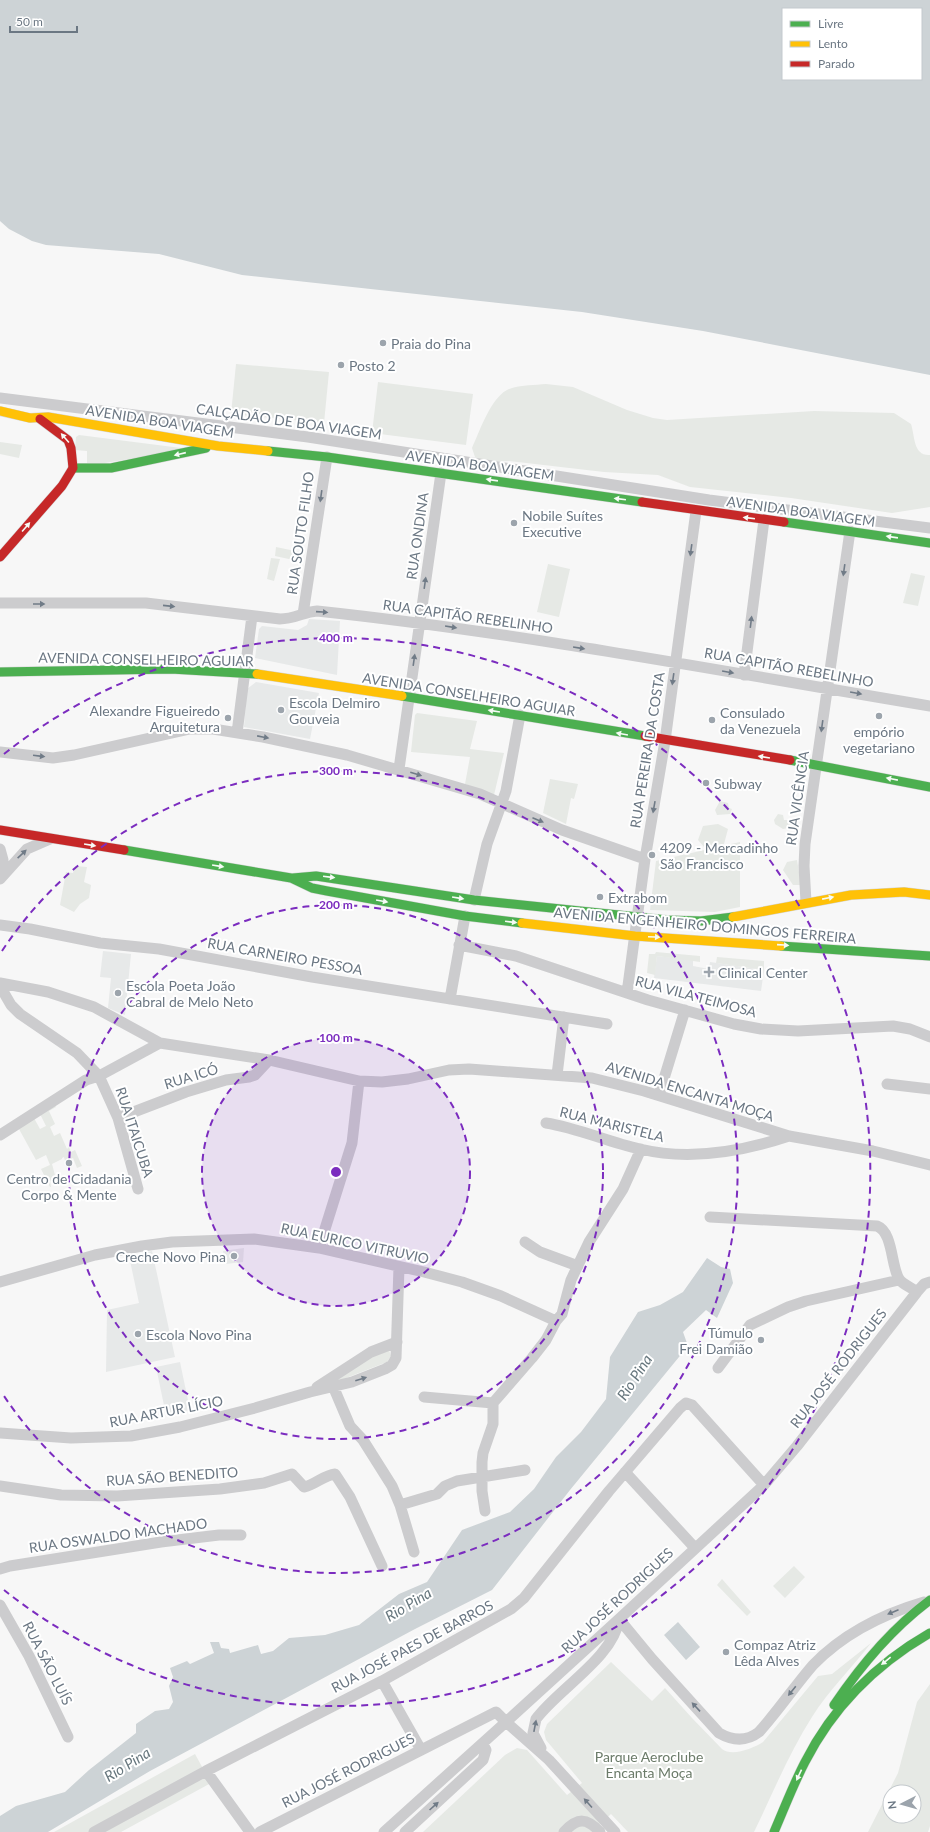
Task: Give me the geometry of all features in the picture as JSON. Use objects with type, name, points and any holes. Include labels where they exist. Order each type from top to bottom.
[{"type":"main road","name":"AVENIDA BOA VIAGEM","points":[[0,411],[40,419],[48,417],[218,446],[327,457],[696,511],[930,543]]},
{"type":"main road","name":"AVENIDA BOA VIAGEM","points":[[0,422],[27,417]]},
{"type":"main road","points":[[0,557],[62,486],[73,468],[71,448],[68,440],[40,419]]},
{"type":"main road","points":[[73,468],[111,468],[218,446]]},
{"type":"main road","name":"AVENIDA CONSELHEIRO AGUIAR","points":[[0,672],[147,670],[243,672],[520,716],[816,766],[930,787]]},
{"type":"main road","name":"AVENIDA ENGENHEIRO DOMINGOS FERREIRA","points":[[0,830],[290,878],[316,876],[474,900],[638,918],[697,922],[721,920],[857,893],[907,891],[930,895]]},
{"type":"main road","name":"AVENIDA ENGENHEIRO DOMINGOS FERREIRA","points":[[290,878],[312,888],[465,916],[635,936],[930,956]]},
{"type":"main road","points":[[774,1832],[809,1754],[827,1718],[845,1688],[907,1618],[930,1600]]},
{"type":"main road","points":[[809,1754],[835,1712],[856,1688],[888,1659],[930,1633]]},
{"type":"main road","points":[[845,1717],[867,1692],[892,1670]]},
{"type":"street","name":"CALÇADÃO DE BOA VIAGEM","points":[[0,398],[308,437],[709,500],[930,528]]},
{"type":"street","name":"RUA SOUTO FILHO","points":[[303,614],[327,457]]},
{"type":"street","name":"RUA ONDINA","points":[[399,769],[441,473]]},
{"type":"street","name":"RUA PEREIRA DA COSTA","points":[[627,992],[645,859],[665,741],[696,511]]},
{"type":"street","points":[[744,675],[764,520]]},
{"type":"street","name":"RUA VICÊNCIA","points":[[806,902],[804,844],[850,531]]},
{"type":"street","name":"RUA CAPITÃO REBELINHO","points":[[0,604],[146,603],[252,616],[290,619],[317,611],[420,622],[930,706]]},
{"type":"street","points":[[237,733],[243,672],[252,616]]},
{"type":"street","points":[[474,900],[487,844],[502,804],[520,716]]},
{"type":"street","points":[[0,752],[53,758],[74,755],[190,729],[213,729],[339,753],[399,769],[480,794],[562,830],[645,859]]},
{"type":"street","points":[[2,877],[27,849],[51,839]]},
{"type":"street","points":[[0,849],[3,860],[2,877]]},
{"type":"street","points":[[450,999],[465,916]]},
{"type":"street","name":"RUA CARNEIRO PESSOA","points":[[0,925],[100,943],[159,950],[312,977],[606,1024]]},
{"type":"street","name":"RUA VILA TEIMOSA","points":[[459,945],[516,956],[684,1010],[734,1024],[761,1029],[798,1031],[893,1026],[910,1029],[930,1037]]},
{"type":"street","name":"AVENIDA ENCANTA MOÇA","points":[[0,983],[48,992],[94,1007],[160,1043],[269,1060],[359,1081],[382,1082],[408,1079],[449,1070],[469,1069],[592,1078],[659,1095],[789,1136],[873,1151],[930,1166]]},
{"type":"street","name":"RUA ITAICUBA","points":[[0,986],[11,1005],[20,1014],[77,1053],[99,1076],[118,1118],[138,1189]]},
{"type":"street","points":[[659,1095],[684,1010]]},
{"type":"street","points":[[557,1075],[564,1017]]},
{"type":"street","points":[[0,1135],[86,1080],[99,1076],[160,1043]]},
{"type":"street","name":"RUA ICÓ","points":[[118,1118],[186,1092],[226,1080],[255,1075],[269,1060]]},
{"type":"street","points":[[318,1248],[352,1143],[359,1081]]},
{"type":"street","points":[[887,1084],[930,1089]]},
{"type":"street","name":"RUA MARISTELA","points":[[546,1123],[567,1127],[641,1150],[698,1155],[750,1147],[789,1136]]},
{"type":"street","points":[[485,1511],[481,1476],[483,1453],[493,1424],[493,1403],[537,1352],[546,1340],[556,1320],[562,1314],[571,1280],[589,1242],[634,1169],[641,1150]]},
{"type":"street","points":[[710,1217],[877,1226],[884,1231],[889,1243],[899,1280]]},
{"type":"street","name":"RUA EURICO VITRUVIO","points":[[0,1282],[95,1255],[172,1242],[254,1239],[318,1248],[462,1282],[501,1296],[556,1320]]},
{"type":"street","points":[[525,1242],[540,1252],[578,1266]]},
{"type":"street","name":"RUA ARTUR LÍCIO","points":[[0,1433],[71,1438],[131,1436],[180,1427],[240,1412],[370,1376],[392,1365],[396,1358],[399,1267]]},
{"type":"street","points":[[718,1368],[750,1325],[788,1307],[806,1301],[899,1280],[924,1286]]},
{"type":"street","name":"RUA JOSÉ RODRIGUES","points":[[260,1832],[496,1712],[506,1722],[764,1485],[797,1446],[924,1286]]},
{"type":"street","name":"RUA ARTUR LÍCIO","points":[[310,1392],[371,1352],[397,1342]]},
{"type":"street","points":[[339,1373],[339,1385],[350,1426],[360,1435],[370,1449],[392,1486],[400,1505],[414,1552]]},
{"type":"street","points":[[424,1397],[493,1403]]},
{"type":"street","name":"RUA JOSÉ PAES DE BARROS","points":[[94,1832],[206,1770],[382,1681],[502,1615],[524,1598],[625,1472],[686,1403],[692,1405],[764,1485]]},
{"type":"street","points":[[400,1505],[437,1494],[445,1486],[457,1481],[525,1470]]},
{"type":"street","points":[[625,1472],[696,1548]]},
{"type":"street","name":"RUA SÃO BENEDITO","points":[[0,1486],[61,1494],[117,1496],[236,1487],[269,1482],[292,1474],[304,1487],[333,1474],[337,1476],[350,1498],[382,1566]]},
{"type":"street","name":"RUA OSWALDO MACHADO","points":[[0,1569],[10,1566],[161,1542],[219,1535],[241,1535]]},
{"type":"street","points":[[619,1619],[648,1654],[719,1732],[730,1738],[739,1740],[753,1737],[759,1732],[814,1665],[838,1644],[870,1623],[893,1612],[930,1600]]},
{"type":"street","name":"RUA SÃO LUÍS","points":[[0,1605],[29,1656],[68,1737]]},
{"type":"street","points":[[549,1760],[534,1737],[533,1728],[536,1719],[605,1650],[618,1629],[619,1619]]},
{"type":"street","points":[[382,1681],[421,1750]]},
{"type":"street","points":[[384,1832],[506,1722],[549,1760],[615,1832]]},
{"type":"street","points":[[405,1832],[480,1763],[486,1753],[482,1744]]},
{"type":"street","points":[[206,1770],[250,1832]]},
{"type":"street","points":[[564,1832],[575,1823],[583,1820],[592,1824],[600,1832]]},
{"type":"shaded area","points":[[309,619],[340,621],[337,675],[255,658],[259,629],[262,626],[298,630],[307,625]]},
{"type":"shaded area","name":"Escola Delmiro Gouveia","points":[[256,682],[319,693],[310,739],[244,727],[247,689]]},
{"type":"shaded area","name":"Escola Poeta João Cabral de Melo Neto","points":[[103,951],[131,954],[125,1015],[108,1008],[111,978],[100,977]]},
{"type":"shaded area","name":"Clinical Center","points":[[657,956],[693,960],[693,966],[709,969],[710,962],[764,970],[761,991],[654,978]]},
{"type":"shaded area","name":"Creche Novo Pina","points":[[244,1248],[243,1262],[226,1264],[223,1251]]},
{"type":"shaded area","name":"Escola Novo Pina","points":[[152,1251],[175,1357],[106,1372],[107,1310],[139,1303],[129,1256]]},
{"type":"shaded area","points":[[180,1362],[190,1410],[166,1415],[156,1367]]},
{"type":"green space","points":[[236,364],[329,372],[324,423],[231,414]]},
{"type":"green space","points":[[378,382],[473,394],[466,445],[372,433]]},
{"type":"green space","points":[[546,384],[573,387],[627,410],[653,418],[667,420],[814,411],[894,413],[911,424],[918,449],[924,454],[930,455],[930,507],[892,513],[791,498],[690,487],[658,475],[604,472],[509,461],[484,462],[475,457],[472,448],[483,423],[498,397],[505,391],[512,388]]},
{"type":"green space","points":[[79,435],[189,449],[87,466],[87,451],[75,450],[76,437]]},
{"type":"green space","points":[[0,442],[22,445],[19,458],[0,454]]},
{"type":"green space","points":[[276,547],[300,552],[298,561],[275,556]]},
{"type":"green space","points":[[271,558],[280,559],[274,581],[267,579]]},
{"type":"green space","points":[[548,564],[570,569],[559,617],[537,612]]},
{"type":"green space","points":[[911,573],[925,576],[918,606],[903,603]]},
{"type":"green space","points":[[417,713],[477,721],[470,749],[504,753],[494,795],[465,784],[470,757],[411,752],[415,715]]},
{"type":"green space","points":[[550,779],[578,784],[574,799],[571,798],[566,824],[543,813]]},
{"type":"green space","points":[[720,801],[728,803],[729,808],[732,809],[730,814],[717,815],[715,810]]},
{"type":"green space","points":[[778,814],[783,815],[784,820],[795,820],[794,824],[799,826],[783,829],[775,824],[774,820]]},
{"type":"green space","points":[[718,824],[728,829],[724,844],[704,847],[698,840],[703,826]]},
{"type":"green space","points":[[740,842],[740,907],[715,912],[650,910],[656,861]]},
{"type":"green space","points":[[797,860],[801,885],[793,885],[783,870],[787,862]]},
{"type":"green space","points":[[75,866],[87,867],[84,882],[91,885],[89,898],[80,904],[74,912],[60,905],[66,872],[73,873]]},
{"type":"green space","points":[[656,952],[700,956],[700,962],[657,956],[655,975],[647,973],[649,954],[655,954]]},
{"type":"green space","points":[[717,957],[764,961],[764,970],[716,963]]},
{"type":"green space","points":[[54,1104],[56,1107],[49,1111],[55,1124],[50,1127],[54,1136],[60,1133],[67,1149],[69,1147],[71,1152],[75,1150],[82,1166],[77,1168],[73,1158],[65,1161],[64,1157],[52,1164],[56,1179],[50,1181],[50,1187],[41,1169],[50,1165],[46,1155],[36,1160],[19,1129],[34,1118],[40,1129],[46,1126],[40,1114]]},
{"type":"green space","points":[[389,1350],[391,1356],[387,1362],[336,1382],[334,1380],[363,1360]]},
{"type":"green space","points":[[794,1566],[805,1577],[785,1598],[773,1586]]},
{"type":"green space","points":[[722,1579],[751,1612],[747,1616],[717,1585]]},
{"type":"green space","name":"Parque Aeroclube Encanta Moça","points":[[871,1643],[812,1717],[789,1759],[754,1832],[628,1832],[611,1814],[592,1832],[423,1832],[505,1755],[517,1748],[527,1750],[567,1795],[582,1783],[546,1740],[544,1732],[547,1724],[611,1662],[652,1701],[665,1688],[722,1749],[737,1752],[749,1749],[763,1742],[818,1676],[832,1674]]},
{"type":"green space","points":[[930,1684],[930,1826],[928,1832],[868,1832],[882,1804],[882,1824],[922,1824],[922,1784],[892,1784],[898,1773],[917,1702]]},
{"type":"green space","points":[[195,1754],[211,1783],[121,1832],[54,1832]]},
{"type":"water","points":[[0,0],[930,0],[930,375],[703,331],[582,312],[242,275],[159,254],[46,245],[32,241],[9,229],[0,221]]},
{"type":"water","name":"Rio Pina","points":[[707,1258],[721,1267],[730,1269],[733,1283],[717,1318],[706,1310],[683,1332],[688,1346],[570,1490],[492,1590],[415,1629],[150,1771],[48,1832],[0,1832],[0,1816],[16,1806],[65,1792],[89,1770],[136,1733],[136,1724],[155,1711],[169,1709],[173,1702],[169,1686],[173,1677],[170,1668],[187,1661],[190,1664],[214,1653],[210,1642],[219,1642],[221,1648],[229,1649],[230,1653],[258,1645],[261,1654],[273,1651],[289,1638],[325,1635],[359,1625],[399,1594],[427,1582],[462,1530],[510,1512],[534,1489],[556,1457],[581,1432],[606,1399],[610,1357],[638,1312],[660,1305],[683,1292]]},
{"type":"water","points":[[678,1622],[700,1647],[686,1660],[664,1635]]},
{"type":"traffic: fast","points":[[73,468],[111,468],[206,448]]},
{"type":"traffic: fast","points":[[268,451],[327,457],[642,502]]},
{"type":"traffic: fast","points":[[784,522],[930,543]]},
{"type":"traffic: fast","points":[[0,672],[171,669],[257,674]]},
{"type":"traffic: fast","points":[[402,696],[645,736]]},
{"type":"traffic: fast","points":[[790,760],[930,787]]},
{"type":"traffic: fast","points":[[124,850],[291,878],[312,888],[327,891],[465,916],[522,923]]},
{"type":"traffic: fast","points":[[293,878],[316,876],[474,900],[667,920],[701,921],[733,917]]},
{"type":"traffic: fast","points":[[781,946],[930,956]]},
{"type":"traffic: fast","points":[[834,1705],[878,1648],[902,1623],[930,1600]]},
{"type":"traffic: fast","points":[[774,1832],[805,1762],[816,1742],[843,1705],[858,1688],[892,1658],[930,1633]]},
{"type":"traffic: slow","points":[[0,411],[30,418],[48,417],[218,446],[268,451]]},
{"type":"traffic: slow","points":[[257,674],[402,696]]},
{"type":"traffic: slow","points":[[733,917],[851,895],[904,892],[930,895]]},
{"type":"traffic: slow","points":[[522,923],[635,936],[781,946]]},
{"type":"traffic: jam","points":[[0,557],[62,486],[73,468],[71,448],[68,440],[40,419]]},
{"type":"traffic: jam","points":[[642,502],[784,522]]},
{"type":"traffic: jam","points":[[645,736],[790,760]]},
{"type":"traffic: jam","points":[[0,830],[124,850]]},
{"type":"place","name":"Praia do Pina","points":[[383,343]]},
{"type":"place","name":"Posto 2","points":[[341,365]]},
{"type":"place","name":"Nobile Suítes Executive","points":[[514,523]]},
{"type":"place","name":"Escola Delmiro Gouveia","points":[[281,710]]},
{"type":"place","name":"empório vegetariano","points":[[879,716]]},
{"type":"place","name":"Alexandre Figueiredo Arquitetura","points":[[228,718]]},
{"type":"place","name":"Consulado da Venezuela","points":[[712,720]]},
{"type":"place","name":"Subway","points":[[706,783]]},
{"type":"place","name":"4209 - Mercadinho São Francisco","points":[[652,855]]},
{"type":"place","name":"Extrabom","points":[[600,897]]},
{"type":"place","name":"Clinical Center","points":[[709,972]]},
{"type":"place","name":"Escola Poeta João Cabral de Melo Neto","points":[[118,993]]},
{"type":"place","name":"Centro de Cidadania Corpo & Mente","points":[[69,1163]]},
{"type":"place","name":"Creche Novo Pina","points":[[234,1256]]},
{"type":"place","name":"Escola Novo Pina","points":[[138,1334]]},
{"type":"place","name":"Túmulo Frei Damião","points":[[761,1340]]},
{"type":"place","name":"Compaz Atriz Lêda Alves","points":[[726,1652]]}]
